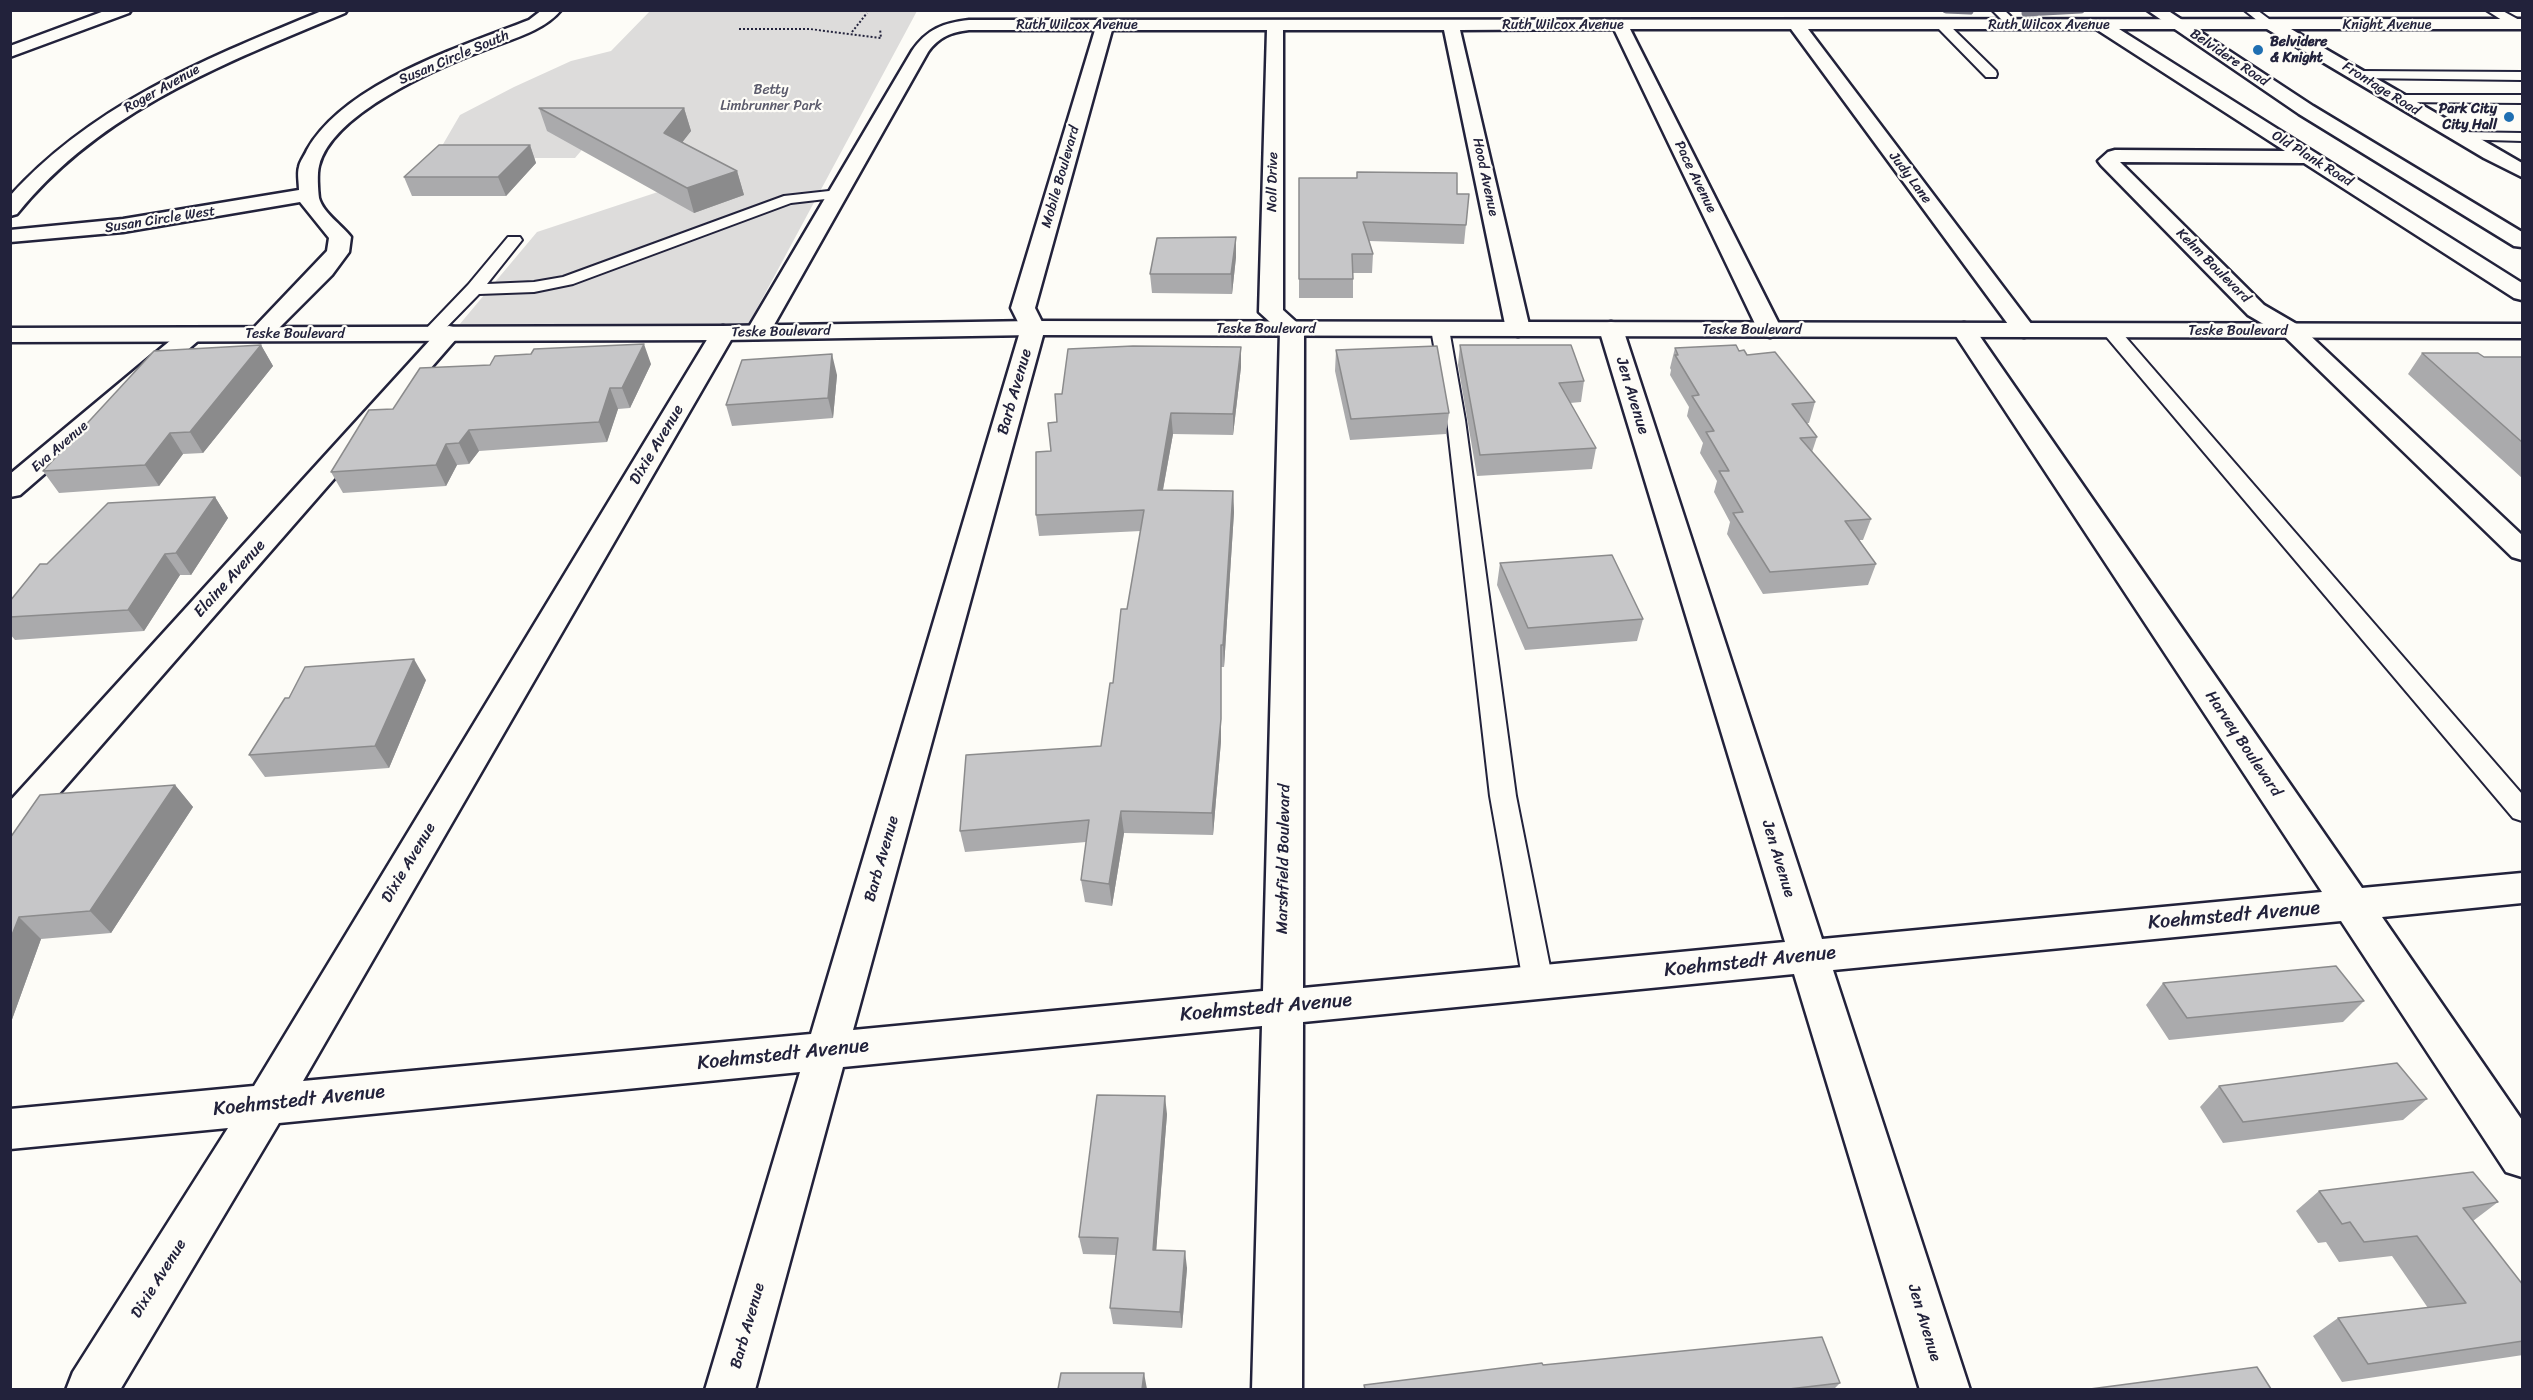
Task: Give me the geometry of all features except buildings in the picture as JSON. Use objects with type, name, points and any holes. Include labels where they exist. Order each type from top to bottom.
[{"type":"street","points":[[10,52],[123,10]]},
{"type":"street","name":"Roger Avenue","points":[[10,210],[48,169],[80,141],[163,86],[268,38],[339,10]]},
{"type":"street","name":"Susan Circle South","points":[[308,194],[306,183],[310,162],[320,142],[343,117],[409,75],[535,23],[553,10]]},
{"type":"street","points":[[2155,10],[2179,25]]},
{"type":"street","name":"Knight Avenue","points":[[2179,25],[2518,19]]},
{"type":"street","name":"Ruth Wilcox Avenue","points":[[947,28],[969,25],[2179,25]]},
{"type":"street","name":"Mobile Boulevard","points":[[1033,328],[1023,308],[1105,25]]},
{"type":"street","name":"Noll Drive","points":[[1275,25],[1271,312],[1292,329]]},
{"type":"street","name":"Hood Avenue","points":[[1451,25],[1518,329]]},
{"type":"street","name":"Pace Avenue","points":[[1620,25],[1770,330]]},
{"type":"street","name":"Judy Lane","points":[[1796,25],[2024,330]]},
{"type":"street","name":"Old Plank Road","points":[[2101,25],[2523,293]]},
{"type":"street","name":"Belvidere Road","points":[[2179,25],[2325,105],[2523,220]]},
{"type":"street","name":"Belvidere Road","points":[[2179,25],[2306,111],[2523,241]]},
{"type":"street","name":"Frontage Road","points":[[2271,25],[2361,75],[2459,136],[2523,171]]},
{"type":"street","name":"Dixie Avenue","points":[[91,1389],[741,333],[838,194],[920,51],[930,37],[947,28]]},
{"type":"street","name":"Kehm Boulevard","points":[[2308,157],[2132,155],[2115,156],[2108,161],[2256,310],[2292,331],[2523,551]]},
{"type":"street","points":[[260,334],[324,270],[338,252],[340,237],[310,201],[308,194]]},
{"type":"street","name":"Susan Circle West","points":[[10,236],[69,233],[136,225],[308,194]]},
{"type":"street","name":"Teske Boulevard","points":[[10,335],[741,333],[1033,328],[2523,332]]},
{"type":"street","name":"Barb Avenue","points":[[730,1389],[1033,328]]},
{"type":"street","name":"Marshfield Boulevard","points":[[1277,1389],[1292,329]]},
{"type":"street","name":"Jen Avenue","points":[[1611,329],[1945,1389]]},
{"type":"street","name":"Harvey Boulevard","points":[[1964,330],[2523,1157]]},
{"type":"street","name":"Elaine Avenue","points":[[10,825],[440,333]]},
{"type":"street","name":"Eva Avenue","points":[[10,489],[190,334]]},
{"type":"street","name":"Koehmstedt Avenue","points":[[10,1129],[2523,888]]},
{"type":"lane","points":[[1997,10],[2014,25]]},
{"type":"lane","points":[[2249,10],[2271,25]]},
{"type":"lane","points":[[2491,10],[2518,19]]},
{"type":"lane","points":[[1942,25],[1991,74]]},
{"type":"lane","points":[[2361,75],[2523,76]]},
{"type":"lane","points":[[2398,99],[2523,99]]},
{"type":"lane","points":[[2459,136],[2523,137]]},
{"type":"lane","points":[[474,289],[534,287],[567,281],[789,199],[838,194]]},
{"type":"lane","points":[[440,333],[514,240]]},
{"type":"lane","points":[[1440,329],[1456,420],[1503,796],[1538,982]]},
{"type":"lane","points":[[2110,330],[2523,811]]},
{"type":"path","points":[[852,33],[867,13]]},
{"type":"path","points":[[739,29],[810,29],[881,38],[880,29]]},
{"type":"green space","name":"Betty Limbrunner Park","points":[[650,11],[917,11],[747,327],[459,325],[537,232],[667,189],[598,131],[575,158],[435,158],[460,115],[571,61],[611,51]]},
{"type":"waterway","points":[[1946,10],[1970,11]]},
{"type":"waterway","points":[[2025,13],[2081,10]]},
{"type":"place","name":"Belvidere & Knight","points":[[2258,50]]},
{"type":"place","name":"Park City City Hall","points":[[2509,117]]}]
